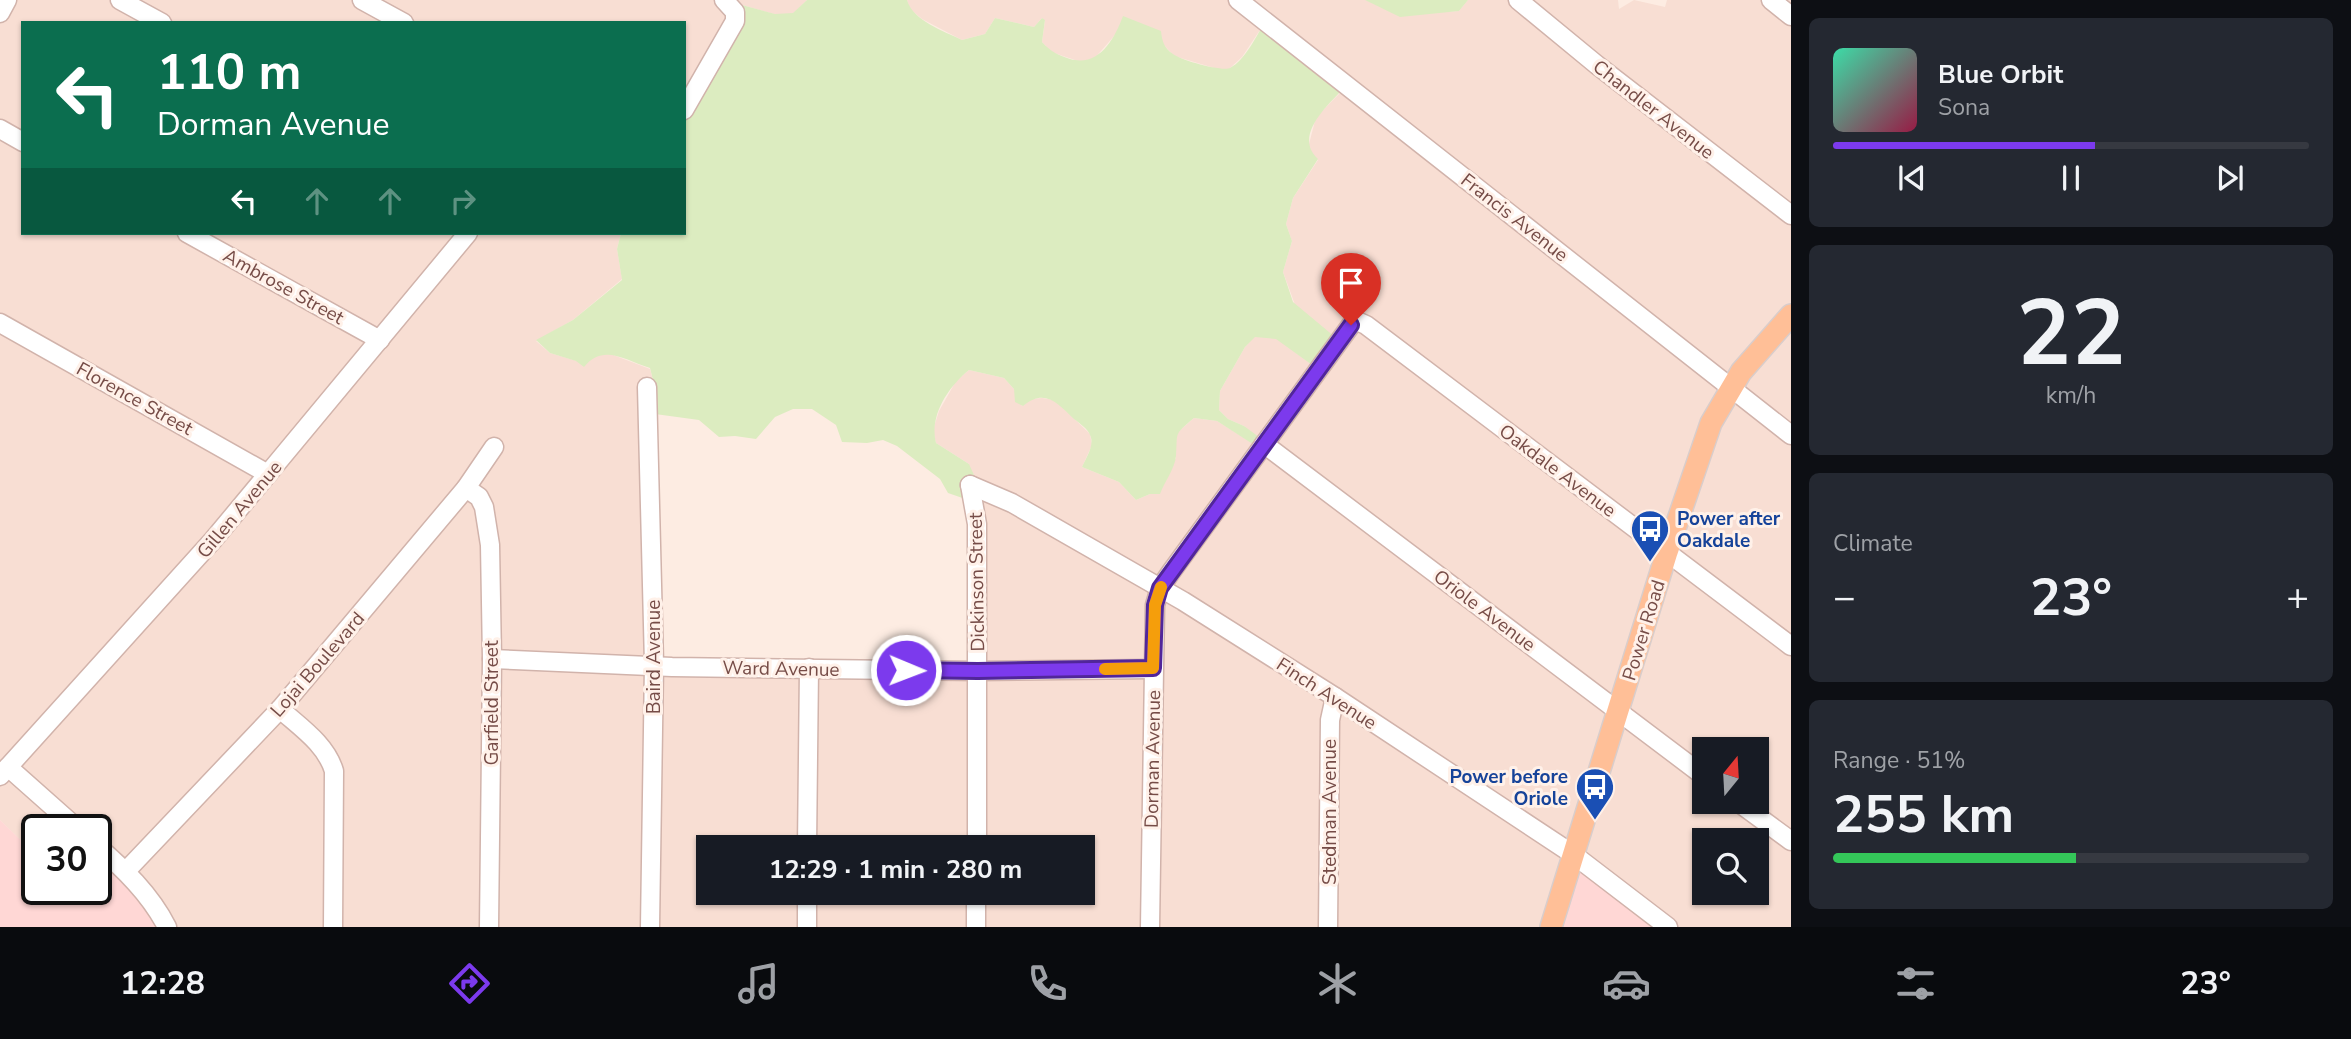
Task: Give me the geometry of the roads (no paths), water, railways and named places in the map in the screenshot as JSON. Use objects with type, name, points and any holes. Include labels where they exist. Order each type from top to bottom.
[{"type":"main road","name":"Power Road","points":[[1551,927],[1667,552],[1711,423],[1741,372],[1791,316]]},
{"type":"street","points":[[0,13],[7,0]]},
{"type":"street","points":[[120,0],[158,21]]},
{"type":"street","points":[[362,0],[400,21]]},
{"type":"street","name":"Francis Avenue","points":[[1238,0],[1791,435]]},
{"type":"street","name":"Chandler Avenue","points":[[1518,0],[1597,65],[1791,215]]},
{"type":"street","points":[[1771,0],[1791,16]]},
{"type":"street","points":[[686,107],[735,21],[729,6]]},
{"type":"street","points":[[0,129],[21,141]]},
{"type":"street","name":"Ambrose Street","points":[[191,235],[380,340]]},
{"type":"street","name":"Gillen Avenue","points":[[4,772],[213,540],[466,235]]},
{"type":"street","name":"Dorman Avenue","points":[[1150,927],[1153,668],[1155,605],[1160,588],[1351,325],[1357,321]]},
{"type":"street","name":"Oakdale Avenue","points":[[1357,321],[1366,325],[1791,646]]},
{"type":"street","name":"Florence Street","points":[[0,323],[268,474]]},
{"type":"street","name":"Baird Avenue","points":[[647,387],[654,664],[650,927]]},
{"type":"street","name":"Oriole Avenue","points":[[1264,444],[1692,767]]},
{"type":"street","name":"Lojai Boulevard","points":[[126,871],[280,709],[466,488],[494,447]]},
{"type":"street","name":"Finch Avenue","points":[[971,485],[1012,503],[1160,588],[1335,697],[1574,855],[1668,927]]},
{"type":"street","name":"Dickinson Street","points":[[971,485],[977,524],[977,835]]},
{"type":"street","name":"Garfield Street","points":[[466,488],[479,496],[488,520],[492,659],[489,927]]},
{"type":"street","name":"Ward Avenue","points":[[492,659],[654,664],[672,667],[978,671],[1153,668]]},
{"type":"street","points":[[807,835],[809,668]]},
{"type":"street","name":"Stedman Avenue","points":[[1328,927],[1330,720],[1335,697]]},
{"type":"street","points":[[280,709],[321,746],[334,771],[332,927]]},
{"type":"street","points":[[4,772],[58,814]]},
{"type":"street","points":[[1754,814],[1791,841]]},
{"type":"street","points":[[112,859],[149,898],[167,927]]},
{"type":"street","points":[[807,905],[807,927]]},
{"type":"street","points":[[976,905],[976,927]]},
{"type":"place","name":"Power after Oakdale","points":[[1650,563]]},
{"type":"place","name":"Power before Oriole","points":[[1595,821]]}]
